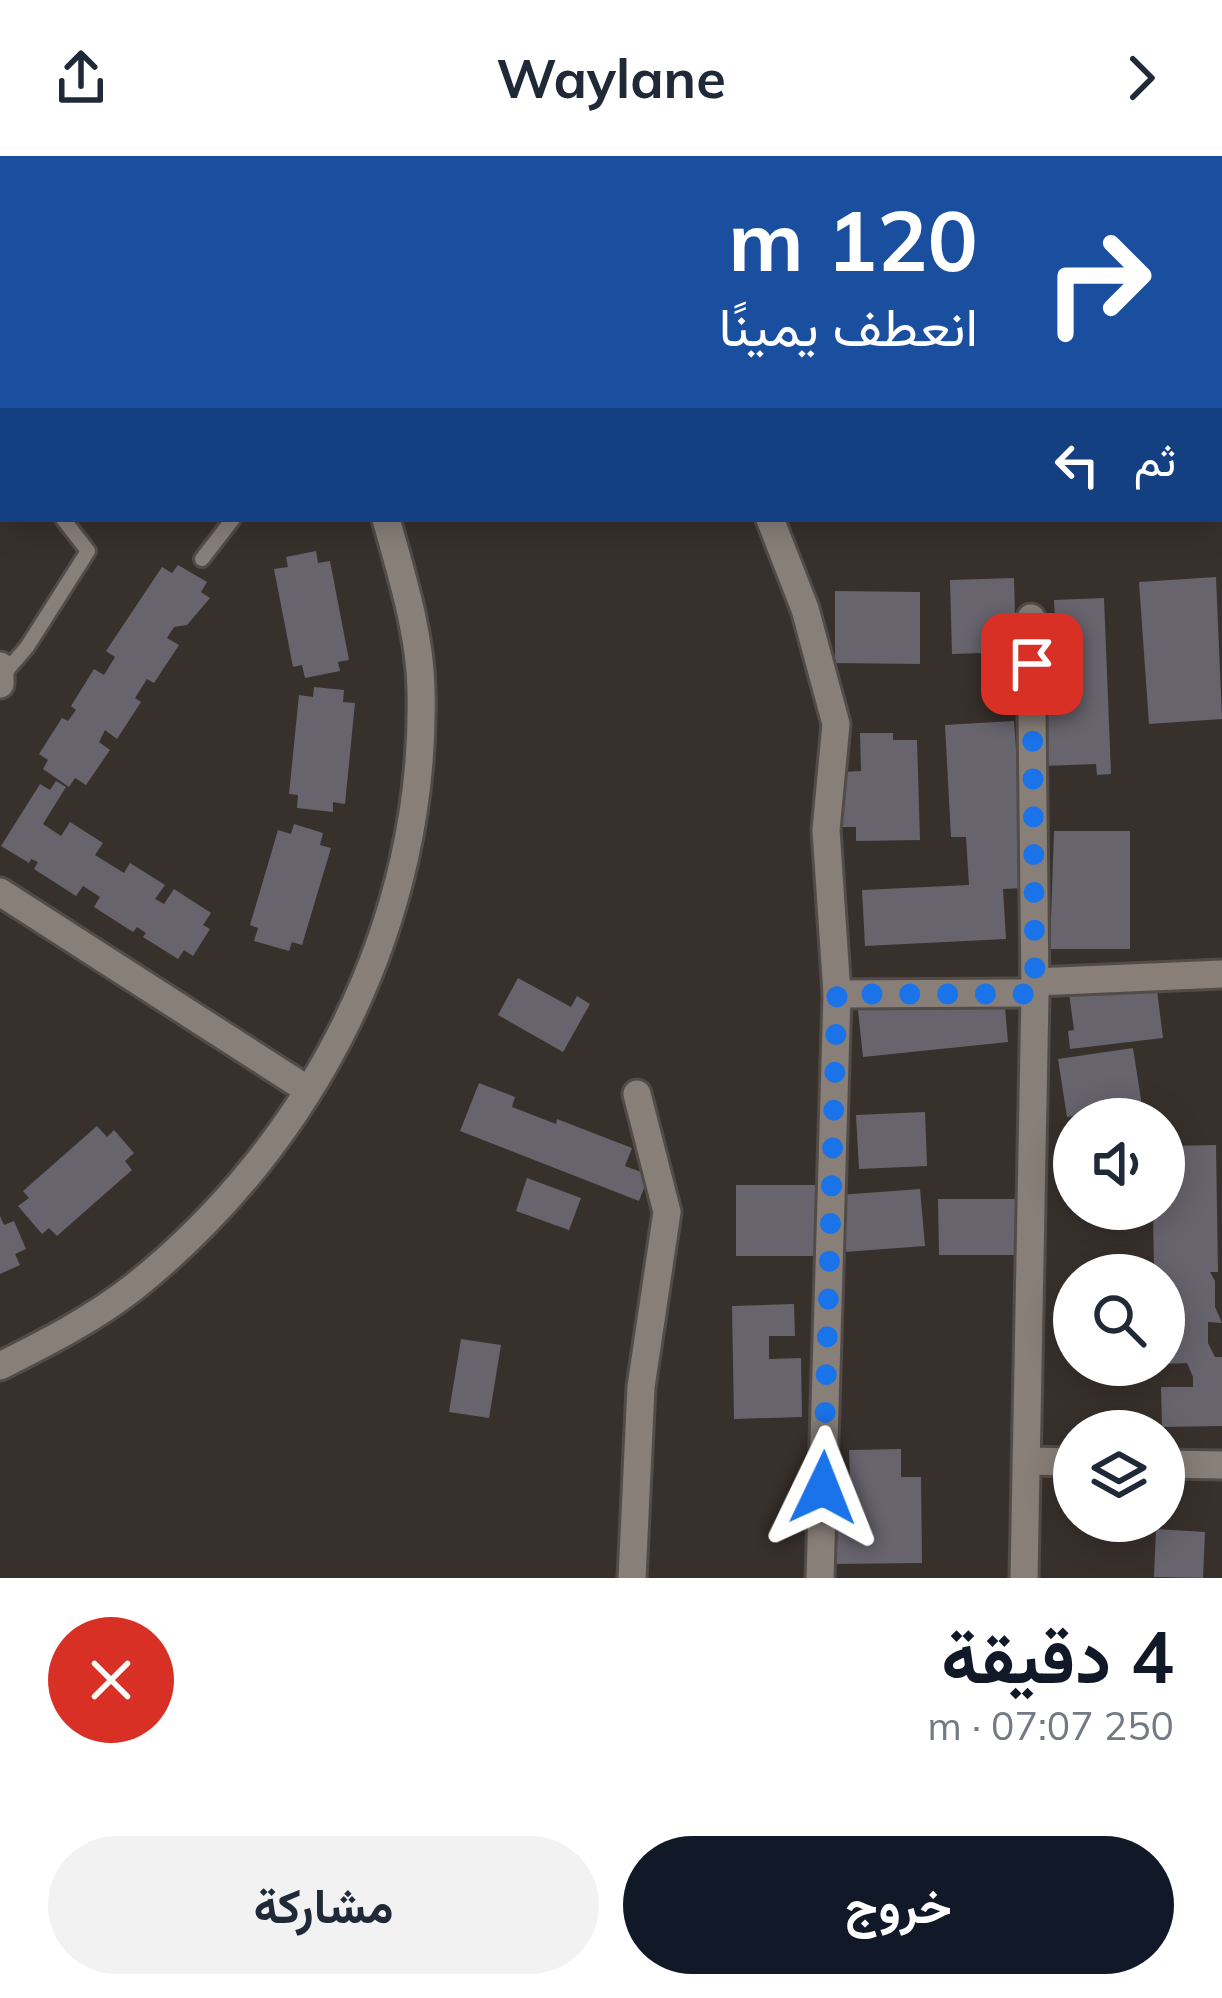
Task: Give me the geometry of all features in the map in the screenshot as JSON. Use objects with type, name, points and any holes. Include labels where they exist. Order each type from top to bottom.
[{"type":"street","points":[[0,1366],[68,1331],[133,1287],[256,1166],[342,1035],[374,966],[400,878],[418,783],[421,686],[404,582],[387,522]]},
{"type":"street","points":[[771,522],[806,609],[836,724],[826,830],[837,994],[820,1578]]},
{"type":"street","points":[[1024,1578],[1035,988],[1031,618]]},
{"type":"street","points":[[0,666],[1,680]]},
{"type":"street","points":[[0,892],[308,1090]]},
{"type":"street","points":[[837,994],[1035,988],[1222,974]]},
{"type":"street","points":[[632,1578],[641,1387],[667,1212],[637,1094]]},
{"type":"street","points":[[1027,1461],[1053,1462]]},
{"type":"street","points":[[1185,1464],[1222,1465]]},
{"type":"lane","points":[[1,680],[88,551],[65,522]]},
{"type":"lane","points":[[202,559],[231,522]]},
{"type":"building","points":[[316,551],[318,563],[330,561],[349,660],[338,662],[340,671],[305,678],[302,665],[293,667],[274,569],[288,567],[286,557]]},
{"type":"building","points":[[178,565],[207,582],[201,592],[210,598],[187,625],[174,627],[167,638],[179,645],[154,683],[147,679],[135,698],[141,702],[117,739],[105,730],[99,742],[110,750],[86,785],[75,778],[69,787],[43,769],[48,760],[39,754],[62,718],[68,721],[76,710],[71,706],[94,669],[104,675],[115,657],[106,651],[162,567],[172,573]]},
{"type":"building","points":[[1216,577],[1222,719],[1149,724],[1139,582]]},
{"type":"building","points":[[1014,578],[1016,652],[952,654],[950,580]]},
{"type":"building","points":[[835,591],[920,592],[920,664],[835,663]]},
{"type":"building","points":[[1104,598],[1111,774],[1097,775],[1096,764],[1042,766],[1038,677],[1063,676],[1062,665],[1044,665],[1043,653],[1071,652],[1070,635],[1056,636],[1054,600]]},
{"type":"building","points":[[314,687],[344,690],[343,702],[355,703],[345,804],[333,802],[333,812],[297,808],[298,795],[289,794],[299,695],[313,697]]},
{"type":"building","points":[[1014,721],[1026,888],[1003,889],[1006,939],[865,946],[862,890],[969,885],[966,837],[951,837],[945,725]]},
{"type":"building","points":[[860,733],[893,733],[893,740],[917,740],[920,840],[856,841],[856,827],[843,827],[842,772],[861,771]]},
{"type":"building","points":[[56,781],[66,787],[43,824],[61,836],[70,822],[103,843],[95,855],[124,873],[130,863],[165,885],[155,899],[164,904],[174,889],[211,913],[203,925],[210,929],[193,956],[184,950],[178,959],[143,937],[146,933],[137,927],[133,932],[94,907],[100,897],[83,886],[76,896],[34,869],[38,862],[31,859],[29,863],[1,846],[40,784],[50,790]]},
{"type":"building","points":[[294,824],[323,833],[320,845],[331,848],[302,945],[292,942],[289,951],[254,941],[258,928],[250,925],[278,830],[291,834]]},
{"type":"building","points":[[1054,831],[1130,831],[1130,949],[1050,949]]},
{"type":"building","points":[[518,978],[571,1007],[577,996],[590,1004],[563,1052],[498,1015]]},
{"type":"building","points":[[1156,982],[1163,1038],[1070,1049],[1068,1031],[1074,1030],[1069,993]]},
{"type":"building","points":[[1004,996],[1008,1042],[863,1057],[858,1010]]},
{"type":"building","points":[[1133,1048],[1141,1098],[1064,1098],[1058,1059]]},
{"type":"building","points":[[479,1083],[515,1097],[512,1107],[632,1148],[625,1166],[649,1175],[639,1201],[460,1131]]},
{"type":"building","points":[[925,1112],[927,1166],[859,1169],[856,1115]]},
{"type":"building","points":[[97,1126],[107,1137],[114,1130],[134,1153],[125,1161],[132,1170],[57,1236],[49,1228],[42,1234],[18,1206],[29,1198],[23,1191]]},
{"type":"building","points":[[1216,1145],[1218,1272],[1210,1272],[1222,1323],[1208,1322],[1208,1343],[1215,1357],[1222,1357],[1222,1426],[1185,1427],[1185,1410],[1162,1410],[1161,1387],[1193,1387],[1185,1363],[1185,1254],[1154,1254],[1153,1230],[1185,1230],[1185,1146]]},
{"type":"building","points":[[527,1178],[581,1198],[569,1230],[516,1211]]},
{"type":"building","points":[[736,1185],[819,1185],[819,1256],[736,1256]]},
{"type":"building","points":[[920,1189],[925,1246],[844,1252],[839,1195]]},
{"type":"building","points":[[938,1199],[1029,1199],[1030,1236],[1014,1236],[1014,1255],[939,1255]]},
{"type":"building","points":[[0,1216],[4,1225],[14,1221],[26,1249],[15,1254],[20,1265],[0,1274]]},
{"type":"building","points":[[794,1304],[795,1336],[769,1336],[769,1359],[801,1358],[802,1417],[734,1419],[732,1306]]},
{"type":"building","points":[[461,1339],[501,1345],[489,1418],[449,1412]]},
{"type":"building","points":[[901,1449],[901,1477],[921,1477],[922,1563],[832,1564],[831,1505],[851,1504],[849,1450]]},
{"type":"building","points":[[1185,1531],[1205,1532],[1203,1578],[1154,1577],[1155,1542],[1185,1542]]},
{"type":"route","points":[[823,1488],[837,994],[1035,994],[1032,664]]}]
